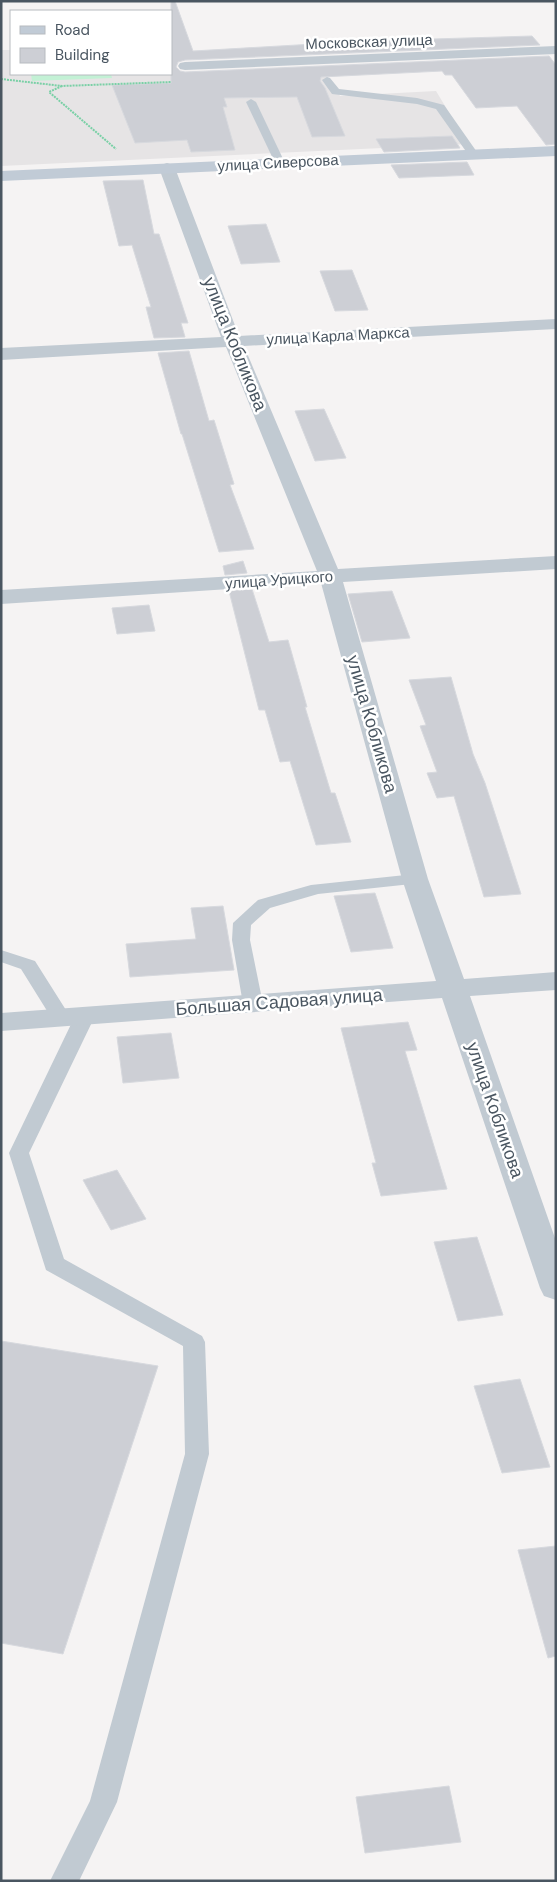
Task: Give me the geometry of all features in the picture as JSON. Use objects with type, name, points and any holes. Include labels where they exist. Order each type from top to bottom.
[{"type":"street","name":"Московская улица","points":[[184,66],[556,50]]},
{"type":"street","name":"улица Сиверсова","points":[[1,176],[556,151]]},
{"type":"street","name":"улица Кобликова","points":[[167,168],[233,342],[330,576],[415,879],[556,1288]]},
{"type":"street","name":"улица Карла Маркса","points":[[1,354],[556,324]]},
{"type":"street","name":"улица Урицкого","points":[[1,597],[556,562]]},
{"type":"street","name":"Большая Садовая улица","points":[[1,1022],[556,981]]},
{"type":"lane","points":[[328,80],[336,92],[417,101],[440,107],[474,155]]},
{"type":"lane","points":[[251,102],[280,163]]},
{"type":"lane","points":[[253,1004],[241,940],[242,923],[264,904],[317,889],[415,879]]},
{"type":"lane","points":[[1,956],[28,965],[73,1017],[20,1153],[54,1264],[194,1342],[197,1454],[103,1802],[64,1881]]},
{"type":"path","points":[[1,79],[62,86],[175,81]]},
{"type":"path","points":[[62,86],[49,92],[61,104],[123,153],[127,170]]},
{"type":"shaded area","points":[[1,50],[10,50],[10,75],[172,75],[320,66],[340,96],[436,91],[468,144],[1,166]]},
{"type":"green space","points":[[31,75],[111,75],[112,78],[32,81]]},
{"type":"building","points":[[171,1],[175,1],[193,51],[366,41],[532,36],[540,45],[185,60],[178,62],[176,67],[180,71],[185,72],[549,56],[556,65],[556,144],[546,145],[517,106],[476,108],[452,75],[445,75],[442,71],[321,77],[320,81],[325,88],[345,136],[312,137],[297,97],[224,98],[227,107],[223,107],[235,150],[191,152],[187,140],[135,143],[112,85],[171,83]]},
{"type":"building","points":[[452,136],[460,148],[384,152],[376,139]]},
{"type":"building","points":[[467,162],[474,175],[399,178],[391,165]]},
{"type":"building","points":[[143,180],[154,234],[159,234],[188,323],[181,323],[185,337],[154,338],[146,307],[151,307],[132,245],[119,246],[103,181]]},
{"type":"building","points":[[266,224],[280,262],[241,264],[228,226]]},
{"type":"building","points":[[352,270],[368,310],[335,311],[320,271]]},
{"type":"building","points":[[189,351],[209,421],[214,420],[234,484],[230,485],[254,549],[219,552],[181,434],[158,353]]},
{"type":"building","points":[[324,409],[346,458],[315,461],[295,411]]},
{"type":"building","points":[[243,561],[247,573],[225,575],[223,566]]},
{"type":"building","points":[[252,589],[269,642],[288,640],[307,707],[305,707],[331,793],[335,793],[351,842],[316,845],[290,761],[280,762],[265,710],[259,710],[229,591]]},
{"type":"building","points":[[392,591],[410,638],[362,642],[348,594]]},
{"type":"building","points":[[149,605],[155,631],[117,634],[112,608]]},
{"type":"building","points":[[451,677],[473,754],[485,783],[521,894],[484,897],[454,796],[437,798],[427,773],[437,772],[420,726],[426,725],[409,680]]},
{"type":"building","points":[[375,893],[393,948],[351,952],[334,896]]},
{"type":"building","points":[[223,906],[234,970],[130,977],[126,944],[196,939],[191,908]]},
{"type":"building","points":[[408,1022],[417,1050],[405,1051],[447,1189],[381,1196],[372,1163],[376,1163],[341,1028]]},
{"type":"building","points":[[171,1033],[179,1078],[123,1083],[117,1037]]},
{"type":"building","points":[[117,1170],[146,1219],[111,1230],[83,1180]]},
{"type":"building","points":[[477,1237],[503,1315],[458,1321],[434,1242]]},
{"type":"building","points":[[1,1341],[158,1366],[63,1654],[1,1643]]},
{"type":"building","points":[[520,1379],[550,1467],[502,1473],[474,1386]]},
{"type":"building","points":[[556,1546],[556,1656],[548,1658],[518,1550]]},
{"type":"building","points":[[449,1786],[461,1842],[365,1853],[356,1797]]}]
